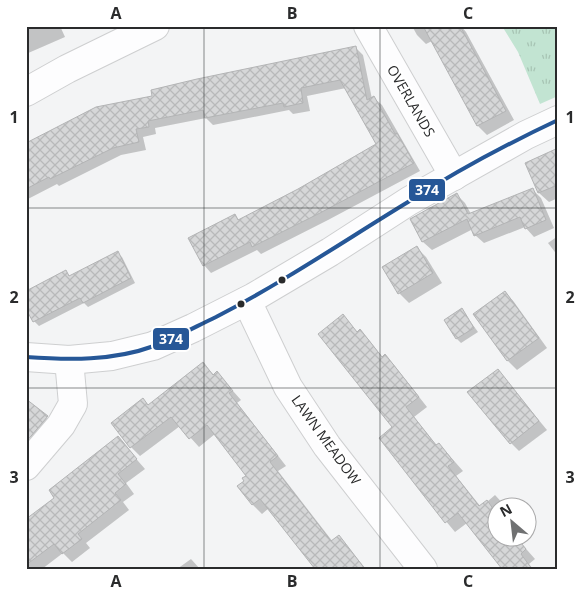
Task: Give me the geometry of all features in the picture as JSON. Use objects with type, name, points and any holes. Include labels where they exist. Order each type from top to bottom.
[{"type":"street","points":[[26,92],[67,69],[155,26]]},
{"type":"street","name":"OVERLANDS","points":[[368,26],[454,176]]},
{"type":"street","points":[[26,357],[69,360],[112,356],[153,346],[247,301],[330,252],[409,201],[526,135],[558,120]]},
{"type":"street","name":"LAWN MEADOW","points":[[247,301],[288,386],[326,446],[423,569]]},
{"type":"street","points":[[26,466],[61,425],[73,404],[69,360]]},
{"type":"green space","points":[[502,26],[558,26],[558,96],[540,104],[518,52]]},
{"type":"building","points":[[423,26],[460,26],[506,111],[477,126]]},
{"type":"building","points":[[356,46],[367,100],[374,96],[414,163],[252,247],[250,242],[203,266],[188,238],[235,214],[238,220],[298,189],[376,144],[340,80],[301,88],[303,103],[284,107],[283,103],[205,118],[203,110],[148,121],[149,127],[136,129],[139,142],[113,148],[26,189],[26,143],[96,107],[152,96],[151,90],[197,79]]},
{"type":"building","points":[[558,148],[558,185],[538,193],[525,163]]},
{"type":"building","points":[[533,188],[546,220],[525,229],[520,217],[474,236],[467,219],[422,242],[410,219],[457,193],[468,214]]},
{"type":"building","points":[[417,246],[433,273],[398,294],[382,267]]},
{"type":"building","points":[[118,251],[131,278],[83,303],[80,298],[33,322],[26,309],[26,291],[66,270],[69,276]]},
{"type":"building","points":[[505,291],[539,338],[507,361],[473,314]]},
{"type":"building","points":[[462,308],[474,328],[456,339],[444,320]]},
{"type":"building","points":[[343,314],[357,332],[360,329],[382,357],[385,354],[419,397],[406,407],[436,445],[439,443],[454,462],[448,466],[479,506],[486,501],[486,548],[525,548],[521,554],[532,569],[502,569],[458,513],[445,523],[379,438],[392,427],[318,334]]},
{"type":"building","points":[[203,362],[213,375],[217,371],[233,391],[229,393],[278,456],[270,462],[331,541],[339,535],[365,569],[315,569],[260,499],[252,505],[237,486],[244,481],[242,478],[246,476],[207,425],[189,439],[171,417],[130,448],[111,423],[143,398],[148,405]]},
{"type":"building","points":[[498,369],[539,421],[510,444],[467,392]]},
{"type":"building","points":[[26,399],[48,416],[26,442]]},
{"type":"building","points":[[118,436],[137,459],[118,474],[126,484],[115,493],[121,500],[78,534],[82,539],[62,554],[54,544],[26,565],[26,519],[54,498],[49,490]]},
{"type":"transit line","name":"374","points":[[26,357],[58,359],[107,357],[138,351],[170,339],[216,317],[265,290],[463,169],[558,120]]}]
